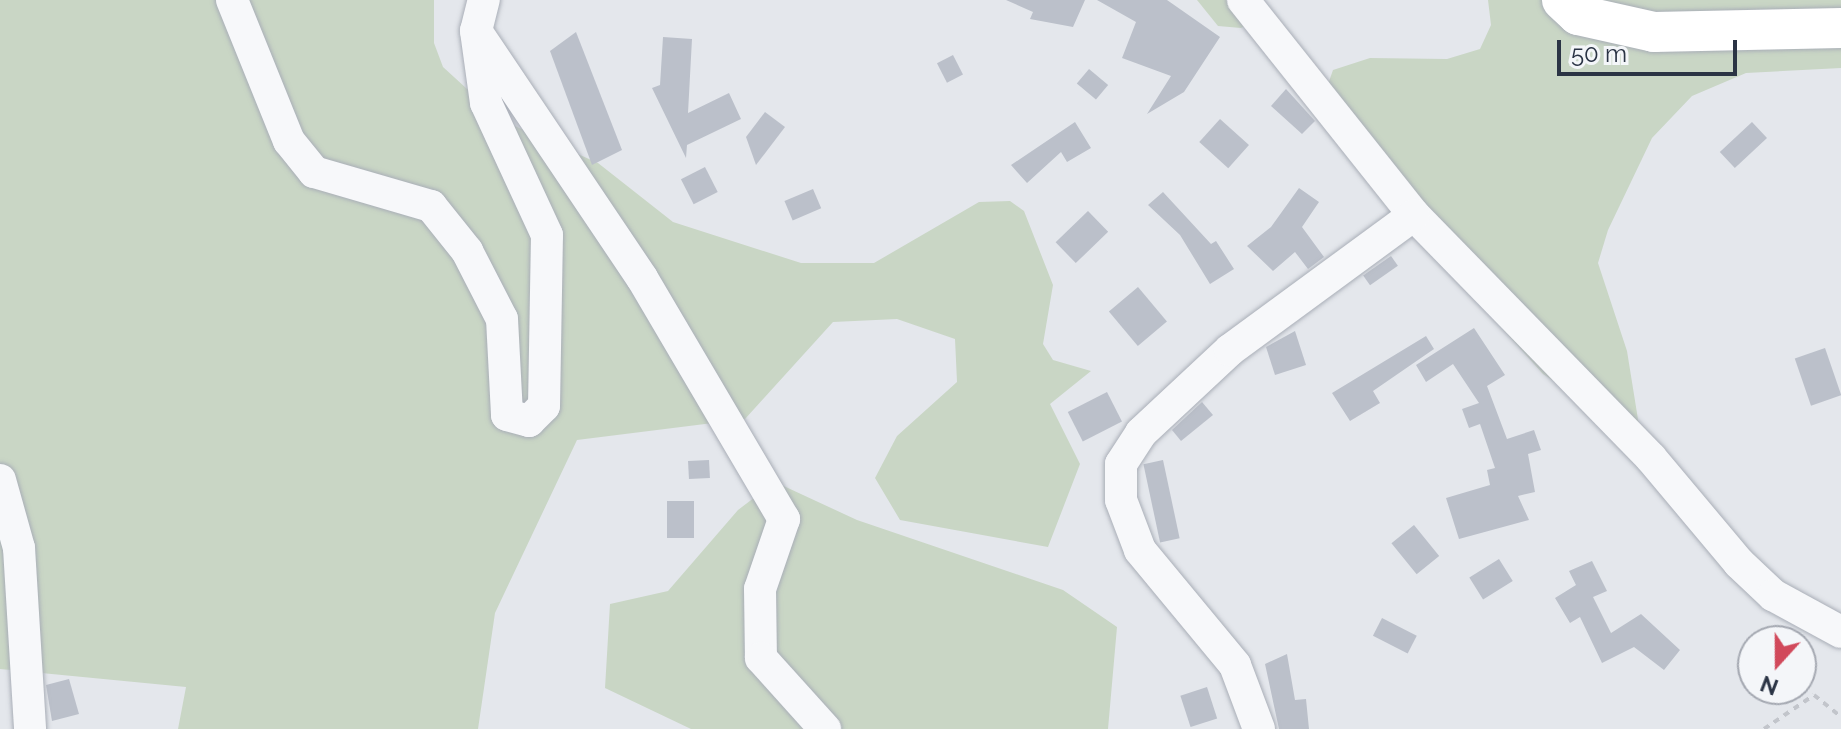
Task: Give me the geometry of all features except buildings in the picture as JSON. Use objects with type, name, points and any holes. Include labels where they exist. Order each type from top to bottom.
[{"type":"main road","points":[[1562,0],[1578,15],[1654,32],[1841,28]]},
{"type":"street","points":[[232,0],[289,141],[314,172],[431,206],[467,251],[502,319],[507,415],[529,421],[544,406],[547,235],[486,103],[476,31],[484,0]]},
{"type":"street","points":[[1243,0],[1414,215],[1651,458],[1739,563],[1773,595],[1841,632]]},
{"type":"street","points":[[476,31],[650,291],[784,519],[760,589],[761,658],[825,729]]},
{"type":"street","points":[[1259,729],[1235,665],[1140,550],[1121,500],[1121,464],[1141,433],[1230,350],[1414,215]]},
{"type":"street","points":[[0,480],[19,548],[30,729]]},
{"type":"path","points":[[1764,729],[1814,695],[1841,717]]},
{"type":"green space","points":[[0,0],[434,0],[434,43],[443,67],[501,120],[598,163],[673,222],[801,263],[874,263],[979,202],[1010,201],[1024,211],[1053,285],[1043,344],[1053,360],[1091,371],[1050,404],[1080,464],[1048,547],[900,520],[875,478],[897,436],[957,382],[955,339],[897,319],[833,322],[745,419],[577,440],[495,613],[478,729],[178,729],[186,687],[0,669]]},
{"type":"green space","points":[[1197,0],[1261,0],[1254,21],[1241,28],[1218,26]]},
{"type":"green space","points":[[1488,0],[1841,0],[1841,68],[1746,73],[1692,96],[1652,138],[1608,230],[1598,263],[1627,351],[1641,438],[1543,374],[1449,269],[1323,99],[1333,70],[1370,58],[1447,59],[1480,49],[1491,25]]},
{"type":"green space","points":[[775,482],[857,520],[1063,590],[1117,627],[1108,729],[691,729],[605,688],[610,604],[668,591],[738,510]]}]
